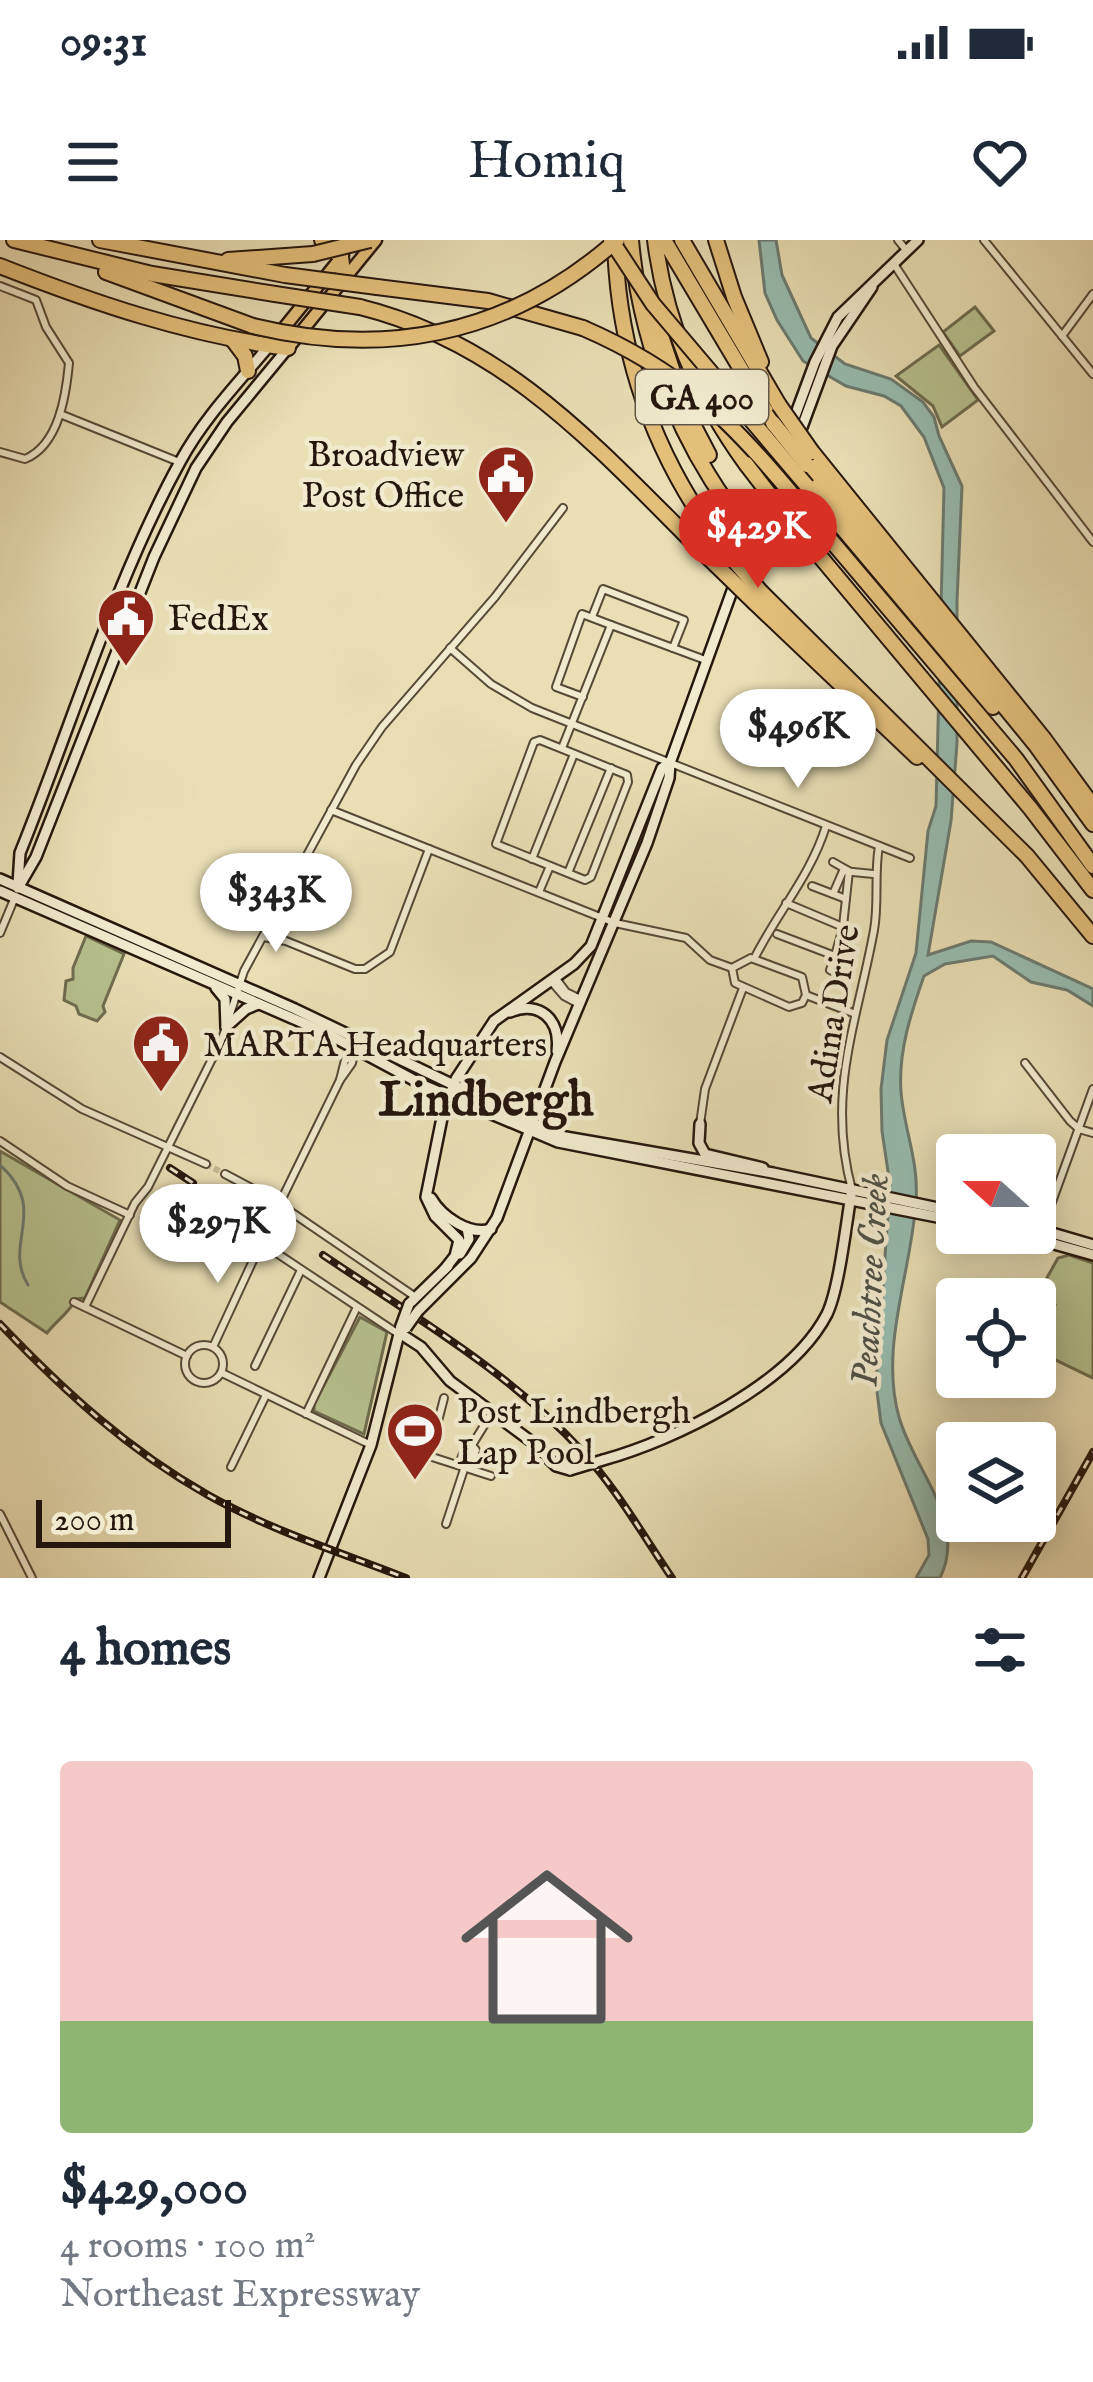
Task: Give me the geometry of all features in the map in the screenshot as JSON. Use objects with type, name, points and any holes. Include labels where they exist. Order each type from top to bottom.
[{"type":"highway","name":"GA 400","points":[[14,240],[152,274],[360,307],[442,334],[525,384],[716,565],[758,597]]},
{"type":"highway","name":"GA 400","points":[[100,240],[286,275],[475,299],[583,328],[662,368],[716,408],[796,499],[1039,788],[1093,866]]},
{"type":"highway","points":[[322,240],[341,256],[344,279]]},
{"type":"highway","points":[[333,240],[354,242]]},
{"type":"highway","points":[[169,255],[236,260],[313,254],[373,240]]},
{"type":"highway","points":[[50,250],[253,326],[359,342],[471,325],[532,300],[574,275],[614,240]]},
{"type":"highway","points":[[614,240],[630,273],[673,329],[920,621],[981,676],[1093,806]]},
{"type":"highway","points":[[614,240],[622,322],[645,408],[682,489],[758,597],[1052,883],[1093,936]]},
{"type":"highway","points":[[631,240],[646,333],[670,398],[698,455],[755,537]]},
{"type":"highway","points":[[640,240],[658,336],[686,411],[755,537]]},
{"type":"highway","points":[[655,240],[668,305],[697,382],[746,464],[1093,890]]},
{"type":"highway","points":[[664,240],[773,423],[809,458],[921,595],[1093,828]]},
{"type":"highway","points":[[682,240],[809,458]]},
{"type":"highway","points":[[716,240],[779,405]]},
{"type":"highway","points":[[0,266],[116,310],[233,340],[288,348]]},
{"type":"highway","points":[[233,340],[245,356],[248,371]]},
{"type":"highway","points":[[736,498],[753,501],[767,492]]},
{"type":"main road","points":[[16,893],[36,856],[154,557],[196,468],[227,422],[373,240]]},
{"type":"main road","points":[[755,537],[809,375],[875,282],[918,240]]},
{"type":"main road","points":[[16,893],[20,853],[104,634],[180,462],[354,242]]},
{"type":"main road","points":[[414,1304],[471,1258],[491,1229],[582,1002],[609,921],[655,821],[670,763],[831,339]]},
{"type":"main road","points":[[0,879],[16,893],[211,983],[238,990],[353,1053],[425,1085],[451,1091]]},
{"type":"main road","points":[[0,890],[238,990],[579,1149],[851,1194]]},
{"type":"main road","points":[[444,1270],[460,1244],[453,1230],[435,1216],[426,1197],[451,1091],[472,1049],[494,1021],[574,964],[609,921]]},
{"type":"main road","points":[[211,983],[225,999],[226,1027]]},
{"type":"main road","points":[[226,1027],[258,1004]]},
{"type":"main road","points":[[494,1021],[521,1007],[546,1014],[557,1031],[555,1062]]},
{"type":"main road","points":[[425,1085],[435,1098],[439,1129]]},
{"type":"main road","points":[[685,1158],[695,1147],[700,1124]]},
{"type":"main road","points":[[700,1124],[699,1143],[705,1154],[753,1162],[773,1174]]},
{"type":"main road","points":[[529,1127],[580,1142],[773,1174],[936,1212]]},
{"type":"main road","points":[[427,1188],[439,1209],[467,1228],[491,1229]]},
{"type":"main road","points":[[403,1329],[450,1381],[556,1466],[570,1470],[638,1450],[710,1415],[772,1373],[811,1338],[828,1312],[851,1194]]},
{"type":"main road","points":[[320,1578],[371,1445],[403,1329],[414,1304],[467,1245],[467,1228]]},
{"type":"main road","points":[[1056,1234],[1093,1245]]},
{"type":"main road","points":[[1056,1245],[1093,1255]]},
{"type":"street","points":[[898,240],[907,251]]},
{"type":"street","points":[[984,240],[1093,374]]},
{"type":"street","points":[[894,264],[974,387],[1093,542]]},
{"type":"street","points":[[0,452],[33,457],[45,444],[60,414],[69,363],[36,301],[2,289]]},
{"type":"street","points":[[1062,336],[1093,294]]},
{"type":"street","points":[[60,414],[180,462]]},
{"type":"street","points":[[86,1307],[226,1027],[262,937],[369,744],[563,508]]},
{"type":"street","points":[[592,617],[603,589],[683,620],[673,648]]},
{"type":"street","points":[[583,698],[556,687],[583,614],[708,661]]},
{"type":"street","points":[[562,749],[611,625]]},
{"type":"street","points":[[450,648],[504,693],[910,858]]},
{"type":"street","points":[[534,742],[574,754],[627,775],[628,782],[591,877],[585,880],[496,844],[495,838],[534,742]]},
{"type":"street","points":[[532,859],[574,754]]},
{"type":"street","points":[[568,873],[610,768]]},
{"type":"street","points":[[331,810],[609,921],[686,938],[710,960],[732,968]]},
{"type":"street","points":[[754,959],[809,872],[826,825]]},
{"type":"street","name":"Adina Drive","points":[[851,1194],[839,1101],[877,912],[874,874],[879,846]]},
{"type":"street","points":[[262,937],[365,969],[390,952],[429,849]]},
{"type":"street","points":[[833,862],[849,871]]},
{"type":"street","points":[[539,892],[550,866]]},
{"type":"street","points":[[833,894],[843,871],[874,874]]},
{"type":"street","points":[[845,977],[830,970],[843,927],[849,871]]},
{"type":"street","points":[[812,886],[846,899]]},
{"type":"street","points":[[0,933],[16,893]]},
{"type":"street","points":[[786,903],[843,927]]},
{"type":"street","points":[[776,934],[835,956]]},
{"type":"street","points":[[754,959],[802,976],[806,995],[798,1006],[789,1007],[743,988],[735,982],[732,968],[754,959]]},
{"type":"street","points":[[553,978],[582,1002]]},
{"type":"street","points":[[700,1124],[705,1089],[743,988]]},
{"type":"street","points":[[806,995],[854,1013]]},
{"type":"street","points":[[212,1347],[340,1081],[345,1060],[353,1053]]},
{"type":"street","points":[[0,1057],[82,1109],[206,1164]]},
{"type":"street","points":[[1025,1063],[1079,1129],[1093,1133]]},
{"type":"street","points":[[1056,1191],[1092,1090]]},
{"type":"street","points":[[0,1141],[67,1186],[130,1215]]},
{"type":"street","points":[[225,1174],[280,1204],[414,1304]]},
{"type":"street","points":[[262,1244],[357,1308],[403,1329]]},
{"type":"street","points":[[255,1366],[301,1270]]},
{"type":"street","points":[[74,1302],[187,1356]]},
{"type":"street","points":[[306,1414],[357,1308]]},
{"type":"street","points":[[201,1345],[212,1347],[221,1355],[222,1373],[213,1382],[196,1382],[187,1374],[187,1356],[201,1345]]},
{"type":"street","points":[[222,1373],[248,1381],[371,1445]]},
{"type":"street","points":[[231,1467],[266,1394]]},
{"type":"street","points":[[444,1398],[429,1456],[490,1476]]},
{"type":"street","points":[[446,1525],[465,1466],[461,1459],[465,1448],[472,1445],[493,1411]]},
{"type":"street","points":[[0,1514],[32,1578]]},
{"type":"green space","points":[[975,307],[994,331],[960,356],[943,332]]},
{"type":"green space","points":[[939,345],[978,400],[942,427],[933,406],[896,376]]},
{"type":"green space","points":[[86,936],[124,954],[103,1006],[105,1012],[97,1021],[79,1014],[76,1006],[64,1000],[66,981],[73,979]]},
{"type":"green space","points":[[0,1151],[120,1220],[85,1298],[76,1299],[47,1333],[0,1302]]},
{"type":"green space","points":[[1069,1255],[1093,1263],[1093,1378],[1056,1360],[1056,1278],[1047,1278],[1058,1258]]},
{"type":"green space","points":[[360,1317],[387,1332],[364,1434],[314,1411]]},
{"type":"water","points":[[759,240],[776,240],[782,275],[811,338],[845,364],[891,379],[923,402],[934,417],[962,486],[957,743],[951,821],[928,955],[971,941],[991,942],[1093,989],[1093,1006],[1067,990],[1031,982],[993,956],[945,964],[924,976],[910,1018],[901,1092],[916,1200],[895,1336],[894,1390],[906,1437],[936,1496],[936,1542],[948,1542],[940,1578],[916,1578],[929,1555],[928,1539],[881,1423],[876,1384],[890,1185],[881,1089],[887,1040],[916,953],[928,831],[936,806],[944,488],[924,437],[901,406],[846,386],[803,361],[765,293]]},
{"type":"waterway","points":[[0,1165],[22,1197],[21,1270],[28,1285]]},
{"type":"tunnel","points":[[206,1164],[225,1174]]},
{"type":"railway","points":[[170,1168],[193,1183]]},
{"type":"railway","points":[[323,1255],[458,1345],[552,1421],[606,1480],[672,1578]]},
{"type":"railway","points":[[0,1324],[98,1417],[179,1477],[256,1519],[406,1578]]},
{"type":"railway","points":[[1022,1578],[1093,1452]]},
{"type":"place","name":"Broadview Post Office","points":[[506,525]]},
{"type":"place","name":"FedEx","points":[[126,668]]},
{"type":"place","name":"MARTA Headquarters","points":[[161,1094]]},
{"type":"place","name":"Post Lindbergh Lap Pool","points":[[415,1482]]},
{"type":"district","name":"Lindbergh","points":[[486,1098]]},
{"type":"water label","name":"Peachtree Creek","points":[[868,1280]]}]
